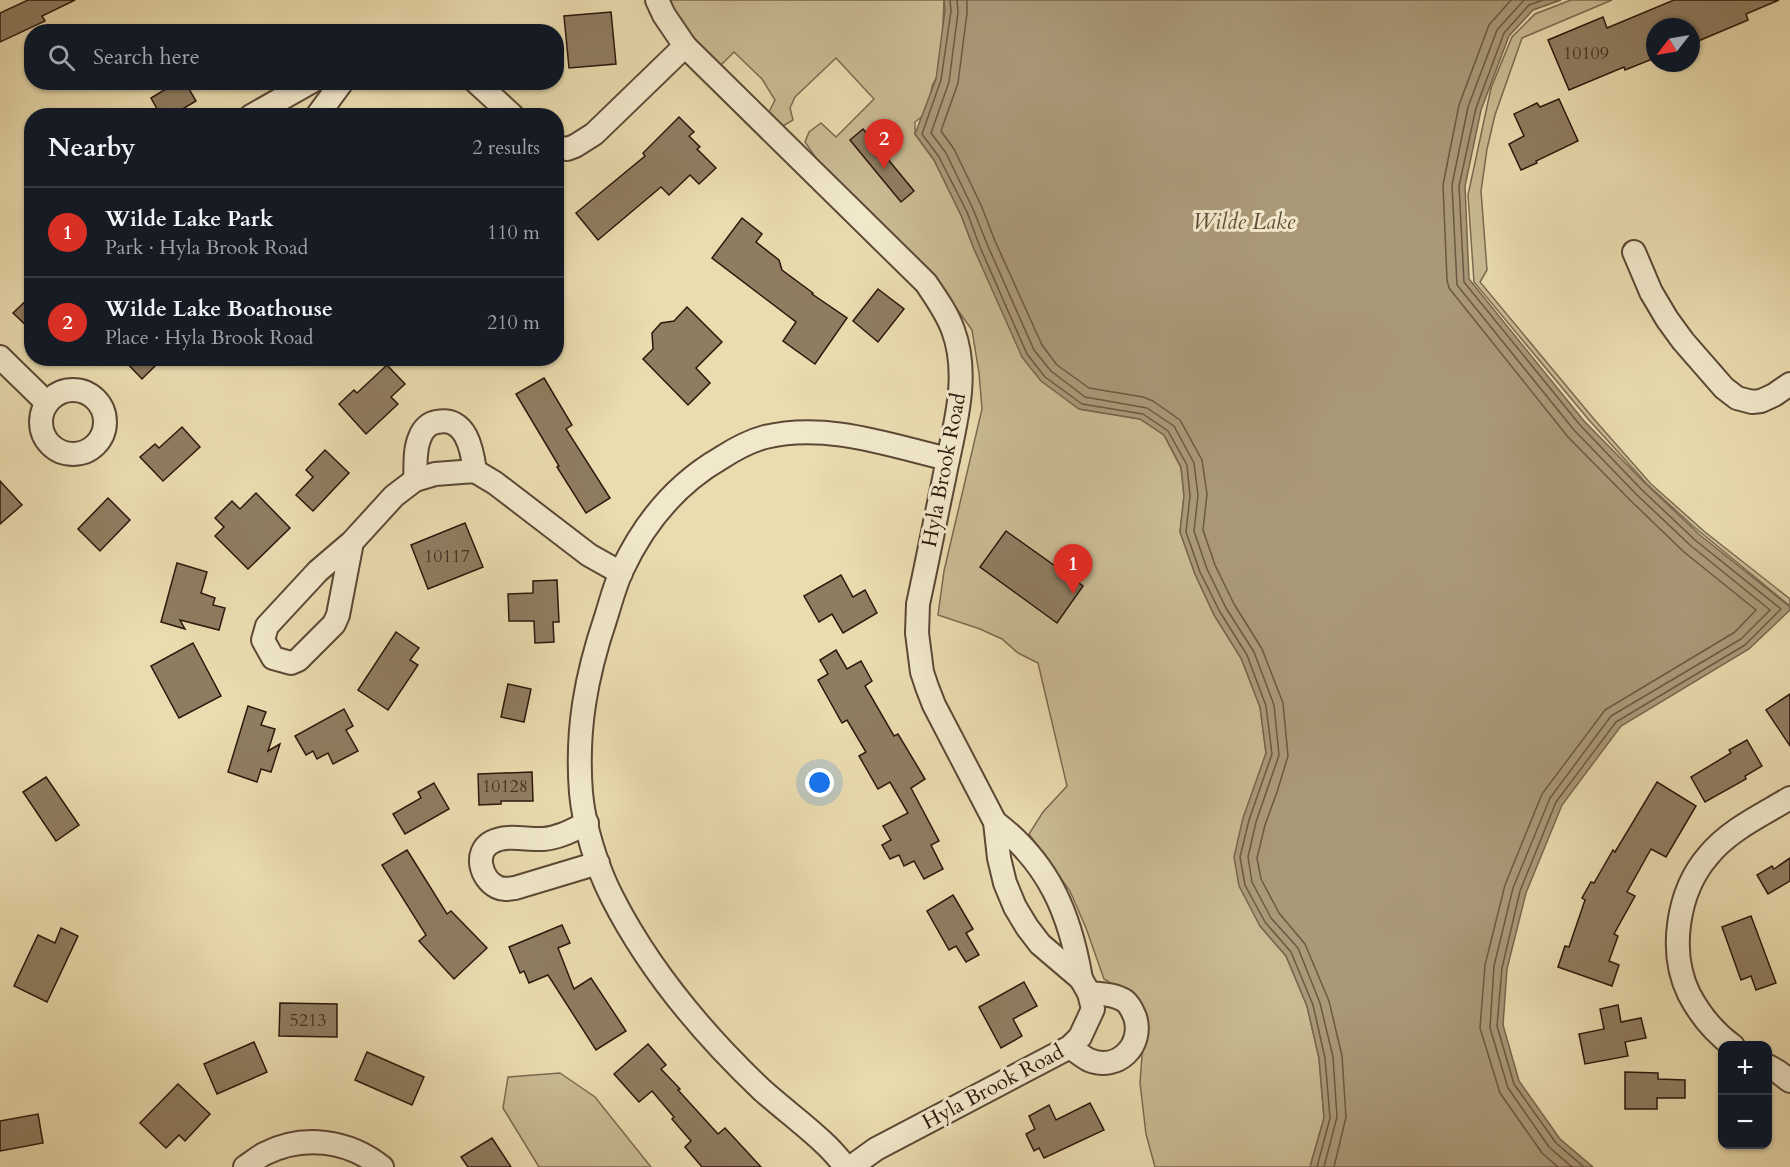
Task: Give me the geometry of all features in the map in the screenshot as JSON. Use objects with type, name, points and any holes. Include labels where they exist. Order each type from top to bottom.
[{"type":"street","name":"Hyla Brook Road","points":[[657,0],[664,15],[685,46],[926,283],[954,331],[961,390],[918,604],[917,633],[922,672],[934,705],[995,822],[999,858],[1005,883],[1015,907],[1040,944],[1085,986]]},
{"type":"street","points":[[564,148],[575,146],[594,134],[685,46]]},
{"type":"street","points":[[264,108],[297,90]]},
{"type":"street","points":[[323,108],[336,90]]},
{"type":"street","points":[[485,90],[504,108]]},
{"type":"street","points":[[1634,252],[1651,292],[1666,319],[1724,388],[1737,398],[1752,402],[1774,395],[1790,384]]},
{"type":"street","points":[[0,357],[47,403]]},
{"type":"street","points":[[415,480],[419,439],[424,429],[434,422],[448,421],[459,426],[467,437],[475,471]]},
{"type":"street","points":[[846,1167],[826,1144],[765,1093],[720,1049],[685,1008],[630,930],[611,896],[598,863],[587,823],[580,770],[581,721],[593,654],[621,573],[638,540],[664,502],[707,466],[736,449],[764,437],[821,432],[855,437],[948,459]]},
{"type":"street","points":[[352,542],[338,615],[334,624],[305,656],[298,660],[291,663],[273,658],[263,640],[267,626],[318,571],[352,542],[394,496],[415,480],[435,474],[475,471],[495,483],[589,555],[621,573]]},
{"type":"street","points":[[1728,1041],[1707,1021],[1689,993],[1680,965],[1678,933],[1682,904],[1693,877],[1708,855],[1734,832],[1790,798]]},
{"type":"street","name":"Hyla Brook Road","points":[[851,1167],[876,1149],[1070,1047],[1080,1038],[1093,1009],[1070,927],[1052,885],[1023,846],[995,822]]},
{"type":"street","points":[[587,823],[559,836],[544,839],[494,840],[484,847],[480,856],[482,868],[495,887],[506,890],[598,863]]},
{"type":"street","points":[[1070,1047],[1089,1060],[1098,1063],[1110,1062],[1121,1059],[1130,1051],[1136,1040],[1138,1026],[1133,1011],[1126,1002],[1085,986]]},
{"type":"street","points":[[1772,1068],[1790,1081]]},
{"type":"street","points":[[245,1167],[265,1154],[284,1147],[328,1142],[352,1148],[382,1167]]},
{"type":"shaded area","points":[[668,0],[944,0],[941,69],[932,86],[924,115],[915,122],[915,134],[934,160],[996,295],[1079,409],[1140,419],[1164,435],[1181,468],[1184,496],[1180,532],[1195,574],[1214,615],[1241,658],[1260,707],[1266,753],[1256,785],[1260,926],[1286,956],[1307,1006],[1319,1058],[1324,1118],[1310,1167],[1155,1167],[1146,1134],[1140,1083],[1144,1028],[1128,994],[1104,979],[1070,891],[1029,834],[1043,812],[1067,786],[1038,663],[1018,653],[1002,639],[938,615],[944,571],[982,409],[972,330],[940,285],[818,161],[805,142],[809,132],[821,123],[836,137],[874,99],[836,58],[795,97],[790,108],[793,120],[783,126],[769,112],[775,100],[762,79],[734,52],[720,66],[688,35]]},
{"type":"shaded area","points":[[1571,0],[1612,0],[1522,38],[1495,115],[1487,149],[1481,191],[1487,270],[1480,282],[1651,484],[1705,532],[1790,599],[1790,606],[1694,527],[1647,484],[1589,420],[1474,282],[1468,195],[1491,88],[1512,37],[1535,14]]},
{"type":"shaded area","points":[[560,1073],[595,1097],[651,1167],[539,1167],[503,1108],[508,1077]]},
{"type":"water","name":"Wilde Lake","points":[[944,0],[1561,0],[1533,10],[1509,36],[1481,110],[1465,186],[1469,279],[1584,421],[1700,535],[1790,607],[1790,610],[1749,649],[1621,726],[1562,805],[1526,893],[1507,969],[1503,1025],[1519,1081],[1560,1139],[1593,1167],[1310,1167],[1324,1118],[1319,1058],[1307,1006],[1286,956],[1260,926],[1239,886],[1234,857],[1243,818],[1266,753],[1260,707],[1241,658],[1214,615],[1195,574],[1180,532],[1184,496],[1181,467],[1164,435],[1140,419],[1079,409],[1041,381],[1022,357],[961,215],[934,160],[915,134],[936,79],[945,10]]},
{"type":"building","points":[[28,0],[75,0],[42,16],[45,21],[39,24],[24,24],[24,31],[0,42],[0,13]]},
{"type":"building","points":[[1674,0],[1779,0],[1746,14],[1748,20],[1700,40],[1700,18],[1646,18],[1646,62],[1625,70],[1624,67],[1569,90],[1548,40],[1603,17],[1607,28]]},
{"type":"building","points":[[611,12],[616,64],[569,68],[564,16]]},
{"type":"building","points":[[164,90],[190,90],[196,101],[184,108],[157,108],[151,98]]},
{"type":"building","points":[[1559,99],[1578,141],[1521,170],[1509,144],[1524,136],[1514,114],[1537,103],[1540,107]]},
{"type":"building","points":[[679,117],[694,132],[689,136],[700,147],[697,149],[716,168],[699,184],[690,175],[669,195],[661,187],[598,240],[576,213],[645,156],[643,153]]},
{"type":"building","points":[[863,129],[914,191],[901,202],[850,140]]},
{"type":"building","points":[[742,218],[762,234],[756,242],[779,260],[782,270],[847,318],[815,364],[783,341],[796,322],[712,258]]},
{"type":"building","points":[[878,289],[904,309],[878,342],[853,321]]},
{"type":"building","points":[[24,303],[24,323],[13,313]]},
{"type":"building","points":[[687,307],[722,342],[696,368],[710,383],[688,405],[643,359],[653,349],[652,333],[661,323],[674,321]]},
{"type":"building","points":[[130,366],[155,366],[142,379]]},
{"type":"building","points":[[386,366],[405,384],[391,397],[398,404],[366,434],[339,404],[354,390],[357,393]]},
{"type":"building","points":[[544,378],[572,425],[566,429],[610,498],[586,513],[516,394]]},
{"type":"building","points":[[182,427],[200,447],[163,481],[140,457],[155,444],[159,448]]},
{"type":"building","points":[[325,450],[349,473],[313,511],[296,495],[313,477],[306,470]]},
{"type":"building","points":[[0,481],[22,505],[0,524]]},
{"type":"building","points":[[256,493],[290,528],[248,569],[215,536],[224,527],[215,518],[232,501],[240,509]]},
{"type":"building","points":[[108,498],[130,520],[100,551],[78,529]]},
{"type":"building","points":[[465,523],[483,567],[428,589],[411,545]]},
{"type":"building","points":[[1006,531],[1083,586],[1057,623],[980,567]]},
{"type":"building","points":[[177,563],[207,572],[201,593],[215,598],[213,605],[225,608],[219,630],[180,620],[185,629],[161,622]]},
{"type":"building","points":[[841,575],[853,597],[865,590],[877,613],[843,633],[832,614],[819,622],[804,596]]},
{"type":"building","points":[[557,580],[559,622],[553,622],[554,642],[535,643],[534,621],[509,621],[508,594],[533,593],[533,581]]},
{"type":"building","points":[[396,632],[419,648],[410,660],[418,665],[388,710],[358,690]]},
{"type":"building","points":[[193,643],[221,696],[179,718],[151,666]]},
{"type":"building","points":[[836,650],[847,669],[861,661],[872,681],[865,686],[894,736],[898,734],[925,779],[911,788],[939,841],[931,845],[943,869],[924,879],[914,861],[904,866],[899,855],[890,859],[882,845],[891,840],[883,826],[908,813],[890,782],[878,789],[859,756],[866,752],[847,720],[842,723],[818,680],[828,674],[820,660]]},
{"type":"building","points":[[508,684],[531,689],[524,722],[501,717]]},
{"type":"building","points":[[1790,694],[1790,746],[1766,710]]},
{"type":"building","points":[[248,706],[266,712],[261,725],[275,729],[268,751],[280,744],[271,772],[261,769],[257,782],[228,772]]},
{"type":"building","points":[[344,709],[353,726],[346,730],[358,751],[333,764],[328,753],[317,759],[313,751],[306,755],[295,736]]},
{"type":"building","points":[[1747,740],[1762,766],[1745,776],[1746,779],[1705,802],[1691,777],[1731,753],[1729,750]]},
{"type":"building","points":[[532,772],[533,801],[501,801],[501,804],[479,805],[478,774]]},
{"type":"building","points":[[46,777],[79,825],[56,841],[23,792]]},
{"type":"building","points":[[1657,782],[1696,806],[1666,857],[1651,849],[1627,892],[1635,896],[1614,934],[1618,936],[1609,961],[1619,965],[1612,986],[1558,967],[1565,946],[1569,947],[1585,900],[1582,898],[1591,882],[1594,883],[1613,850],[1615,852]]},
{"type":"building","points":[[434,783],[449,809],[405,834],[393,814],[421,798],[418,792]]},
{"type":"building","points":[[407,850],[447,914],[451,911],[487,948],[454,979],[419,941],[426,935],[382,865]]},
{"type":"building","points":[[1790,858],[1790,881],[1768,894],[1757,875],[1772,866],[1774,869]]},
{"type":"building","points":[[953,895],[973,929],[966,933],[979,955],[966,962],[956,946],[949,950],[927,911]]},
{"type":"building","points":[[1751,916],[1776,983],[1756,990],[1751,976],[1741,980],[1722,927]]},
{"type":"building","points":[[562,925],[570,943],[558,948],[574,989],[591,978],[626,1031],[596,1050],[548,975],[529,983],[524,971],[520,973],[509,947]]},
{"type":"building","points":[[61,928],[78,936],[47,1002],[14,986],[38,935],[55,943]]},
{"type":"building","points":[[1024,982],[1037,1006],[1013,1019],[1022,1036],[1001,1048],[979,1007]]},
{"type":"building","points":[[280,1003],[337,1004],[337,1037],[279,1036]]},
{"type":"building","points":[[1618,1005],[1621,1022],[1641,1018],[1646,1038],[1625,1042],[1628,1056],[1585,1064],[1579,1034],[1604,1029],[1600,1009]]},
{"type":"building","points":[[254,1042],[267,1072],[217,1094],[204,1064]]},
{"type":"building","points":[[648,1044],[666,1065],[661,1069],[718,1134],[725,1128],[761,1167],[702,1167],[685,1147],[691,1141],[652,1091],[639,1102],[614,1074]]},
{"type":"building","points":[[367,1052],[424,1077],[412,1105],[355,1080]]},
{"type":"building","points":[[1625,1072],[1658,1073],[1658,1079],[1685,1080],[1685,1098],[1657,1098],[1657,1109],[1625,1109]]},
{"type":"building","points":[[178,1084],[210,1114],[185,1141],[179,1135],[166,1148],[140,1123]]},
{"type":"building","points":[[1090,1103],[1104,1130],[1044,1158],[1039,1148],[1034,1151],[1026,1134],[1035,1129],[1029,1116],[1049,1105],[1056,1120]]},
{"type":"building","points":[[38,1114],[43,1143],[0,1151],[0,1121]]},
{"type":"building","points":[[492,1138],[511,1167],[468,1167],[461,1157]]},
{"type":"place","name":"Wilde Lake Boathouse","points":[[884,169]]},
{"type":"place","name":"Wilde Lake Park","points":[[1073,594]]}]
